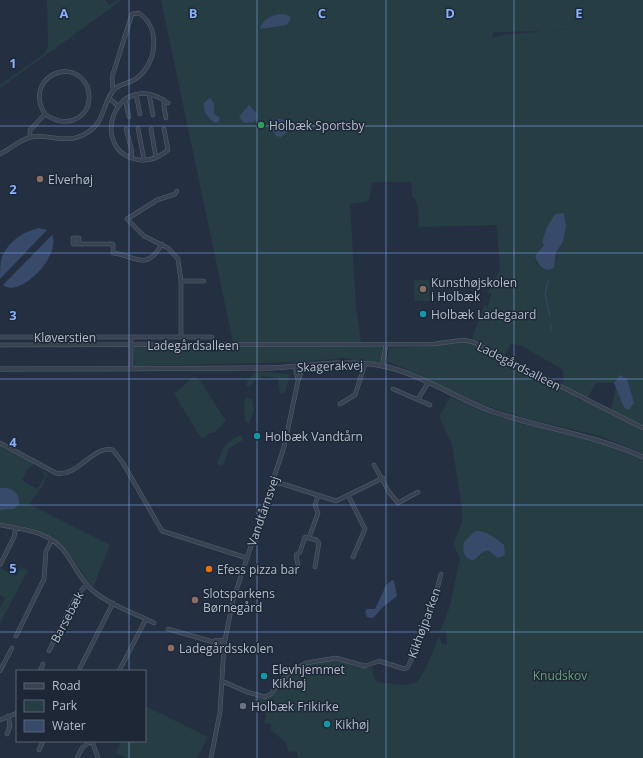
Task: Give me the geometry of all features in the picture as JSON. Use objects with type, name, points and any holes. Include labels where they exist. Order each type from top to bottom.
[{"type":"street","points":[[0,154],[30,137],[67,140],[83,135],[98,122],[113,91],[112,82],[132,14],[139,13],[145,18],[152,29],[154,44],[153,55],[144,72],[140,76],[132,82],[121,85],[113,91]]},
{"type":"street","points":[[65,71],[74,73],[81,78],[88,89],[89,97],[88,105],[80,116],[71,121],[63,122],[45,114],[39,101],[40,90],[43,82],[49,76],[65,71]]},
{"type":"street","points":[[112,82],[121,85]]},
{"type":"street","points":[[136,94],[140,114]]},
{"type":"street","points":[[164,129],[168,150],[156,158],[144,160],[132,158],[118,147],[111,134],[111,119],[118,106],[125,99],[136,94],[150,94],[166,102],[164,107],[166,118]]},
{"type":"street","points":[[150,94],[153,115]]},
{"type":"street","points":[[110,99],[118,106]]},
{"type":"street","points":[[125,99],[129,117]]},
{"type":"street","points":[[30,137],[30,130],[45,114]]},
{"type":"street","points":[[126,128],[132,151],[132,158]]},
{"type":"street","points":[[138,128],[144,160]]},
{"type":"street","points":[[151,129],[156,158]]},
{"type":"street","points":[[177,191],[175,194],[157,200],[128,219],[144,236],[162,244],[173,252],[178,259],[181,281],[181,337]]},
{"type":"street","points":[[79,244],[113,244],[113,253],[141,261],[148,260],[153,256],[162,244]]},
{"type":"street","points":[[181,281],[204,281]]},
{"type":"street","name":"Kløverstien","points":[[0,337],[212,337]]},
{"type":"street","points":[[131,337],[131,368]]},
{"type":"street","name":"Ladegårdsalleen","points":[[0,345],[386,345],[434,344],[469,340],[643,428]]},
{"type":"street","points":[[382,366],[386,345]]},
{"type":"street","points":[[358,363],[360,373]]},
{"type":"street","name":"Skagerakvej","points":[[0,369],[303,367],[358,363],[382,366],[402,372],[494,412],[596,439],[643,457]]},
{"type":"street","points":[[340,404],[355,395],[360,373],[365,364]]},
{"type":"street","name":"Vandtårnsvej","points":[[295,367],[298,381]]},
{"type":"street","name":"Vandtårnsvej","points":[[211,758],[218,723],[224,645],[233,600],[274,481],[291,424],[298,381],[303,367]]},
{"type":"street","points":[[418,399],[426,382]]},
{"type":"street","points":[[394,389],[430,405]]},
{"type":"street","points":[[0,443],[56,474],[68,472],[106,449],[113,450],[117,453],[162,531],[247,558]]},
{"type":"street","points":[[374,465],[383,478],[389,492],[398,503],[418,492]]},
{"type":"street","points":[[274,481],[336,501],[383,478]]},
{"type":"street","points":[[348,495],[365,529],[353,557]]},
{"type":"street","points":[[309,538],[318,513],[315,505],[318,496]]},
{"type":"street","name":"Barsebæk","points":[[0,525],[36,532],[52,540],[66,554],[86,585],[96,594],[154,623]]},
{"type":"street","points":[[0,565],[14,537],[16,528]]},
{"type":"street","points":[[298,565],[296,555],[300,552],[305,537],[316,540],[319,543],[315,567]]},
{"type":"street","points":[[16,636],[44,579],[46,551],[52,540]]},
{"type":"street","name":"Kikhøjparken","points":[[222,681],[231,686],[265,697],[271,694],[281,680],[299,666],[306,663],[336,658],[364,666],[378,661],[403,669],[407,668],[433,605],[441,574]]},
{"type":"street","name":"Barsebæk","points":[[49,651],[75,598],[86,585]]},
{"type":"street","points":[[80,668],[113,603]]},
{"type":"street","points":[[120,670],[146,619]]},
{"type":"street","points":[[168,628],[224,645]]},
{"type":"street","points":[[210,641],[225,640]]},
{"type":"street","points":[[0,671],[12,648]]},
{"type":"street","points":[[40,670],[43,664]]},
{"type":"street","name":"Kikhøjparken","points":[[222,686],[231,686]]},
{"type":"street","points":[[0,720],[16,713]]},
{"type":"street","points":[[7,734],[10,726],[8,716]]},
{"type":"street","points":[[39,750],[43,742]]},
{"type":"street","points":[[77,758],[82,748],[90,742]]},
{"type":"street","points":[[91,742],[98,758]]},
{"type":"green space","points":[[47,0],[106,0],[109,5],[118,0],[122,0],[0,88],[0,85],[44,54],[48,47]]},
{"type":"green space","points":[[161,0],[643,0],[643,426],[611,410],[616,387],[624,408],[620,375],[614,383],[596,383],[587,398],[561,385],[564,380],[563,370],[522,346],[511,343],[505,355],[472,338],[485,304],[487,309],[492,293],[488,293],[491,284],[500,271],[497,225],[419,227],[418,207],[415,198],[412,197],[411,182],[372,182],[369,201],[350,204],[356,307],[361,342],[233,342]],"holes":[[[546,31],[502,35],[492,38],[493,32]],[[563,216],[564,230],[558,249],[557,259],[544,269],[537,264],[535,256],[544,245],[542,242],[547,227]]]},
{"type":"green space","points":[[414,280],[429,280],[430,301],[414,301]]},
{"type":"green space","points":[[464,341],[472,343],[572,394],[581,401],[583,399],[643,429],[643,453],[600,436],[525,418],[484,405],[453,392],[423,376],[387,361],[389,349],[391,348],[434,346]]},
{"type":"green space","points":[[133,346],[385,347],[382,359],[379,363],[342,358],[302,362],[135,366]]},
{"type":"green space","points":[[257,371],[288,374],[289,378],[285,393],[280,394],[278,378],[263,376],[255,380],[250,387],[246,385],[250,377]]},
{"type":"green space","points":[[194,376],[200,381],[226,421],[214,433],[210,433],[202,439],[174,394]]},
{"type":"green space","points":[[246,397],[252,399],[254,411],[249,423],[245,421],[244,401]]},
{"type":"green space","name":"Knudskov","points":[[450,397],[490,414],[609,446],[643,460],[643,758],[300,758],[298,757],[297,751],[289,752],[285,742],[271,730],[271,724],[264,723],[268,707],[253,702],[255,697],[261,699],[270,698],[286,678],[309,665],[327,661],[343,662],[361,668],[372,667],[373,675],[377,682],[401,685],[416,683],[424,672],[439,637],[442,644],[447,645],[446,631],[440,632],[450,606],[460,558],[453,544],[462,522],[462,508],[452,444],[439,417]]},
{"type":"green space","points":[[241,435],[243,440],[229,448],[223,466],[217,465],[225,446]]},
{"type":"green space","points":[[0,445],[34,463],[32,467],[30,466],[22,480],[37,489],[46,475],[43,473],[44,471],[48,474],[42,487],[29,504],[110,545],[93,587],[67,551],[53,538],[45,533],[28,527],[0,523],[0,510],[8,510],[3,488],[0,488]]},
{"type":"green space","points":[[21,567],[28,570],[0,623],[0,608],[5,598],[0,595],[0,568],[16,576]]},
{"type":"green space","points":[[146,706],[208,737],[197,758],[127,758],[116,753],[122,742],[146,742]]},
{"type":"water","points":[[283,14],[290,16],[290,21],[286,25],[260,29],[263,22],[269,18]]},
{"type":"water","points":[[210,98],[214,103],[214,114],[220,118],[218,122],[215,123],[208,117],[204,110],[204,103]]},
{"type":"water","points":[[249,105],[257,114],[257,119],[254,122],[244,123],[239,117]]},
{"type":"water","points":[[277,119],[286,121],[292,128],[281,137],[276,136],[272,128]]},
{"type":"water","points":[[564,213],[566,227],[563,241],[556,253],[554,267],[550,270],[544,269],[539,264],[535,256],[544,245],[542,242],[547,227],[555,214]]},
{"type":"water","points":[[39,228],[47,230],[0,279],[1,260],[7,248],[21,235]]},
{"type":"water","points":[[52,235],[53,244],[51,254],[37,273],[28,281],[19,286],[10,288],[3,285]]},
{"type":"water","points":[[620,375],[627,379],[634,403],[629,410],[624,408],[614,383]]},
{"type":"water","points":[[0,488],[11,489],[17,494],[19,504],[14,509],[0,510]]},
{"type":"water","points":[[475,531],[487,533],[504,545],[505,555],[498,558],[488,550],[483,552],[474,560],[468,558],[464,554],[464,542]]},
{"type":"water","points":[[392,580],[394,581],[397,596],[383,607],[373,618],[367,617],[365,612],[367,609],[375,609],[385,586]]},
{"type":"waterway","points":[[548,281],[545,294],[550,316]]},
{"type":"waterway","points":[[551,324],[551,331]]},
{"type":"place","name":"Holbæk Sportsby","points":[[261,125]]},
{"type":"place","name":"Elverhøj","points":[[40,179]]},
{"type":"place","name":"Kunsthøjskolen i Holbæk","points":[[423,289]]},
{"type":"place","name":"Holbæk Ladegaard","points":[[423,314]]},
{"type":"place","name":"Holbæk Vandtårn","points":[[257,436]]},
{"type":"place","name":"Efess pizza bar","points":[[209,569]]},
{"type":"place","name":"Slotsparkens Børnegård","points":[[195,600]]},
{"type":"place","name":"Ladegårdsskolen","points":[[171,648]]},
{"type":"place","name":"Elevhjemmet Kikhøj","points":[[264,676]]},
{"type":"place","name":"Holbæk Frikirke","points":[[243,706]]},
{"type":"place","name":"Kikhøj","points":[[327,724]]}]
